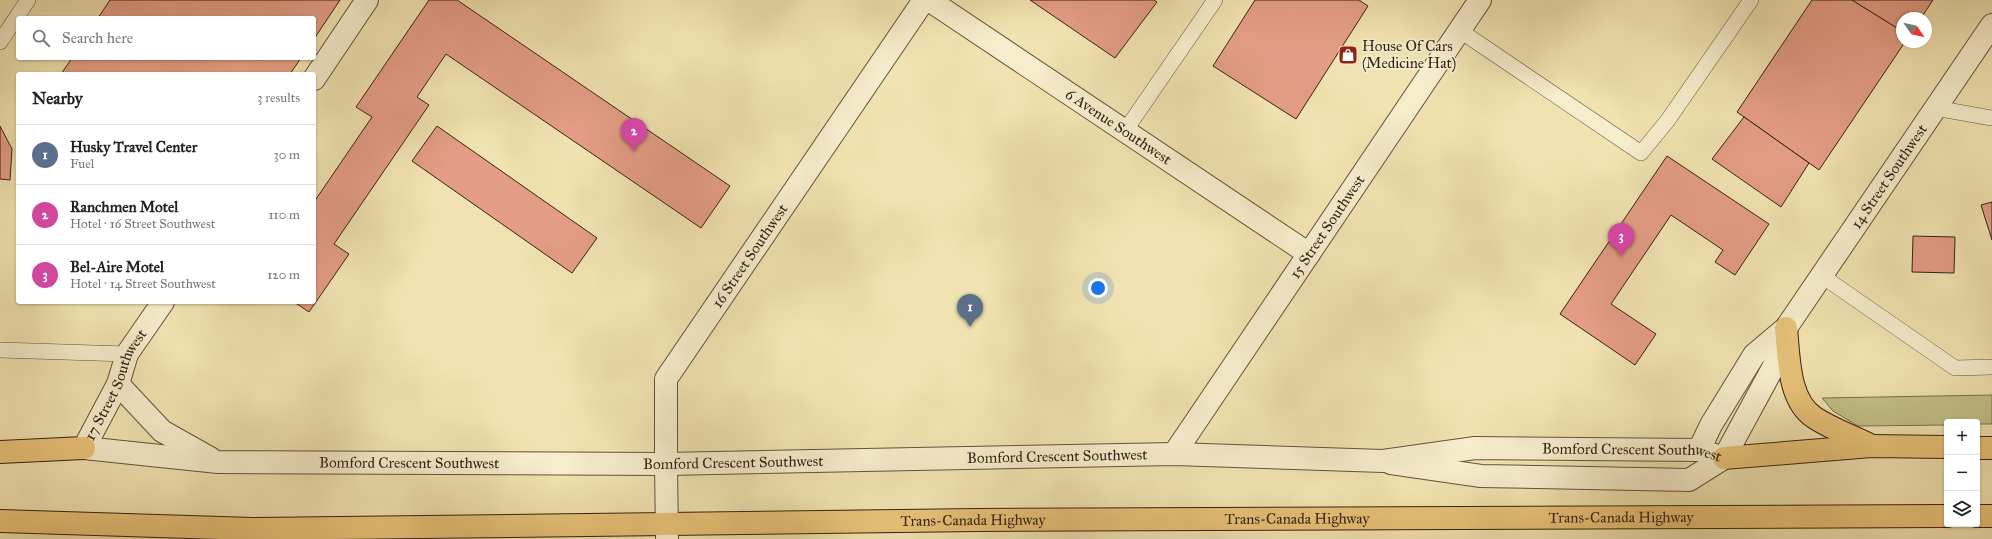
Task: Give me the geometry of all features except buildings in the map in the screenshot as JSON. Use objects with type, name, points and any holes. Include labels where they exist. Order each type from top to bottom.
[{"type":"highway","points":[[1786,328],[1790,376],[1798,399],[1814,418],[1871,446]]},
{"type":"highway","points":[[1724,458],[1871,446],[1944,447]]},
{"type":"highway","points":[[0,452],[84,448]]},
{"type":"highway","points":[[1980,448],[1992,448]]},
{"type":"highway","name":"Trans-Canada Highway","points":[[0,521],[252,529],[667,531],[976,520],[1944,516]]},
{"type":"highway","points":[[1980,516],[1992,516]]},
{"type":"street","points":[[316,76],[368,0]]},
{"type":"street","name":"16 Street Southwest","points":[[667,531],[666,379],[924,0]]},
{"type":"street","name":"6 Avenue Southwest","points":[[929,0],[1309,254]]},
{"type":"street","name":"15 Street Southwest","points":[[1174,454],[1480,0]]},
{"type":"street","name":"14 Street Southwest","points":[[1700,450],[1711,425],[1754,355],[1786,328],[1992,24]]},
{"type":"street","name":"17 Street Southwest","points":[[84,448],[118,384],[127,354],[162,304]]},
{"type":"street","name":"14 Street Southwest","points":[[1724,458],[1775,364],[1786,328]]},
{"type":"street","points":[[118,384],[162,430],[218,462]]},
{"type":"street","name":"Bomford Crescent Southwest","points":[[84,448],[218,462],[666,464],[1174,454],[1383,461],[1481,476],[1689,480],[1724,458]]},
{"type":"street","name":"Bomford Crescent Southwest","points":[[1383,461],[1475,448],[1700,450],[1724,458]]},
{"type":"lane","points":[[17,16],[28,0]]},
{"type":"lane","points":[[1125,131],[1215,0]]},
{"type":"lane","points":[[1459,30],[1641,152],[1668,120],[1751,0]]},
{"type":"lane","points":[[0,42],[16,18]]},
{"type":"lane","points":[[1935,108],[1992,118]]},
{"type":"lane","points":[[1822,276],[1955,368],[1992,367]]},
{"type":"lane","points":[[0,350],[127,354]]},
{"type":"shaded area","points":[[1992,395],[1992,424],[1980,424],[1980,419],[1944,419],[1944,425],[1858,426],[1833,411],[1822,398]]},
{"type":"place","name":"House Of Cars (Medicine Hat)","points":[[1348,55]]},
{"type":"place","name":"Ranchmen Motel","points":[[634,151]]},
{"type":"place","name":"Bel-Aire Motel","points":[[1621,256]]},
{"type":"place","name":"Husky Travel Center","points":[[970,327]]}]
